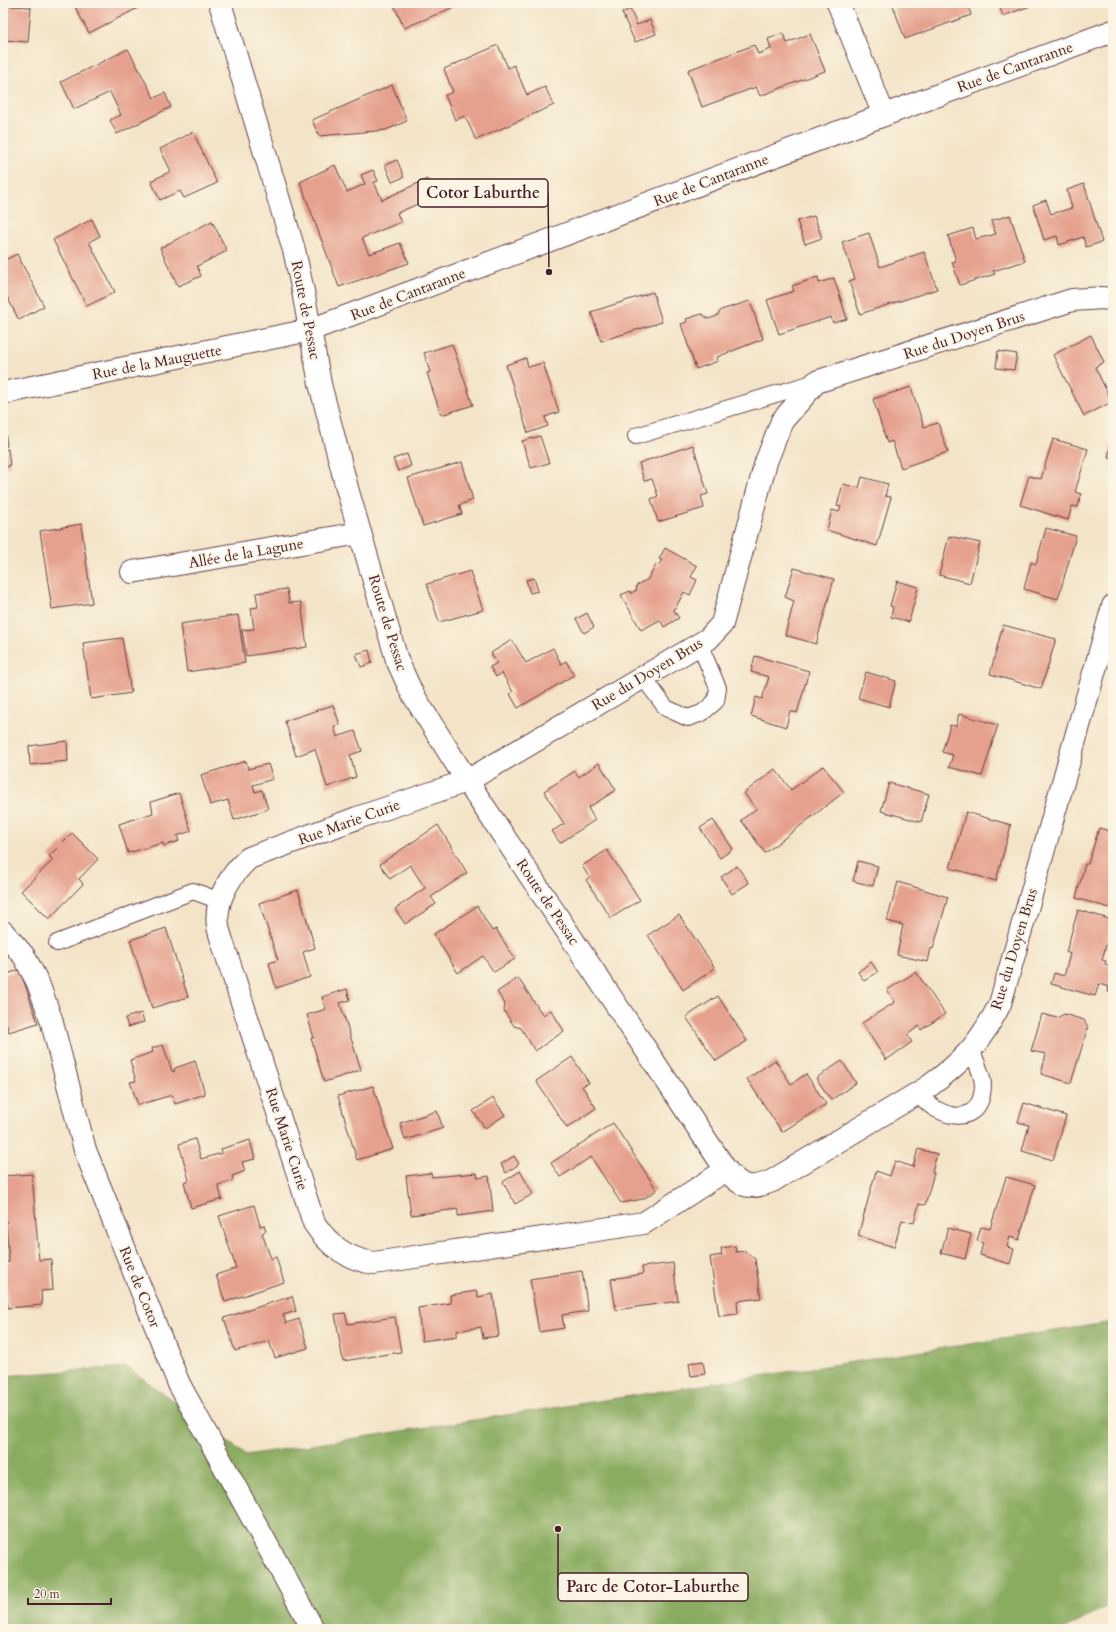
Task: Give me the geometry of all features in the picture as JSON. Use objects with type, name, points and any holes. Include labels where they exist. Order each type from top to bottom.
[{"type":"street","name":"Route de Pessac","points":[[220,3],[294,250],[320,384],[360,533],[397,660],[412,693],[467,781],[726,1170],[742,1185]]},
{"type":"street","points":[[838,3],[884,114]]},
{"type":"street","name":"Rue de Cantaranne","points":[[310,330],[884,114],[1113,31]]},
{"type":"street","name":"Rue du Doyen Brus","points":[[467,781],[708,639],[722,624],[766,462],[782,421],[816,382],[1072,300],[1112,299]]},
{"type":"street","name":"Rue de la Mauguette","points":[[3,393],[310,330]]},
{"type":"street","name":"Allée de la Lagune","points":[[132,572],[360,533]]},
{"type":"street","name":"Rue du Doyen Brus","points":[[742,1185],[754,1188],[772,1182],[917,1093],[950,1071],[982,1036],[1000,1004],[1113,606]]},
{"type":"street","name":"Rue Marie Curie","points":[[467,781],[357,818],[249,858],[233,876],[220,901],[218,925],[224,947],[314,1223],[329,1243],[344,1254],[363,1261],[374,1263],[644,1223],[726,1170]]},
{"type":"street","name":"Rue de Cotor","points":[[3,932],[24,956],[38,983],[51,1018],[85,1150],[179,1384],[313,1629]]},
{"type":"lane","name":"Rue du Doyen Brus","points":[[636,436],[816,382]]},
{"type":"lane","points":[[642,677],[666,708],[688,718],[702,713],[716,702],[718,688],[699,643]]},
{"type":"lane","points":[[57,943],[193,891],[220,901]]},
{"type":"lane","points":[[917,1093],[936,1109],[957,1117],[968,1115],[979,1105],[983,1084],[971,1049]]},
{"type":"green space","points":[[1113,1322],[1113,1603],[1063,1629],[3,1629],[3,1376],[127,1367],[246,1455]]},
{"type":"building","points":[[3,3],[6,3],[6,6],[31,7],[28,42],[3,40]]},
{"type":"building","points":[[73,3],[138,3],[140,7],[89,33]]},
{"type":"building","points":[[393,3],[460,3],[461,4],[404,28]]},
{"type":"building","points":[[892,3],[967,3],[971,15],[905,39]]},
{"type":"building","points":[[998,3],[1029,3],[1030,6],[1003,16]]},
{"type":"building","points":[[630,9],[637,25],[650,20],[656,34],[635,42],[622,13]]},
{"type":"building","points":[[783,33],[787,43],[810,34],[825,71],[760,96],[756,87],[702,107],[688,70],[754,45],[758,54],[771,49],[768,39]]},
{"type":"building","points":[[498,45],[508,68],[514,65],[527,95],[545,87],[554,105],[476,140],[465,116],[455,120],[445,95],[453,92],[444,69]]},
{"type":"building","points":[[128,49],[154,98],[165,93],[171,107],[117,134],[110,120],[121,115],[110,92],[74,109],[61,82]]},
{"type":"building","points":[[392,85],[407,121],[386,130],[319,136],[312,120]]},
{"type":"building","points":[[193,132],[217,183],[184,198],[180,191],[160,200],[151,181],[171,171],[160,149]]},
{"type":"building","points":[[397,160],[404,177],[392,182],[385,165]]},
{"type":"building","points":[[335,165],[347,192],[365,184],[361,175],[373,170],[378,181],[374,182],[382,200],[427,179],[434,197],[397,213],[401,222],[362,238],[369,254],[400,243],[409,263],[339,287],[300,182]]},
{"type":"building","points":[[1084,184],[1102,242],[1086,247],[1083,237],[1059,245],[1057,236],[1044,240],[1033,205],[1046,200],[1051,214],[1072,208],[1067,190]]},
{"type":"building","points":[[1010,215],[1025,261],[993,271],[995,274],[960,285],[952,262],[956,261],[948,236],[973,228],[976,239],[996,234],[991,221]]},
{"type":"building","points":[[814,216],[822,238],[805,244],[797,221]]},
{"type":"building","points":[[92,219],[100,236],[89,242],[115,292],[87,306],[53,240]]},
{"type":"building","points":[[212,221],[227,251],[197,266],[201,276],[178,286],[160,248]]},
{"type":"building","points":[[869,233],[880,267],[924,252],[937,289],[860,314],[849,281],[855,279],[842,242]]},
{"type":"building","points":[[17,254],[44,306],[19,320],[5,293],[3,294],[3,261]]},
{"type":"building","points":[[818,277],[819,283],[834,278],[847,319],[833,323],[831,317],[779,334],[767,300],[794,291],[792,286]]},
{"type":"building","points":[[653,292],[662,322],[601,341],[591,312]]},
{"type":"building","points":[[750,301],[763,339],[717,357],[718,361],[696,369],[681,324],[687,322],[686,319],[702,314],[708,319],[717,316],[721,310]]},
{"type":"building","points":[[1091,335],[1104,362],[1095,367],[1112,402],[1084,416],[1053,355]]},
{"type":"building","points":[[452,344],[473,405],[441,415],[427,373],[430,372],[424,353]]},
{"type":"building","points":[[998,351],[1017,354],[1014,370],[996,368]]},
{"type":"building","points":[[526,358],[528,367],[543,363],[559,412],[545,417],[548,426],[528,433],[506,365]]},
{"type":"building","points":[[911,387],[924,427],[938,423],[948,452],[901,468],[892,441],[887,443],[873,399]]},
{"type":"building","points":[[3,430],[5,430],[7,446],[3,447]]},
{"type":"building","points":[[540,436],[549,463],[531,468],[522,441]]},
{"type":"building","points":[[1053,439],[1088,449],[1075,492],[1081,494],[1078,507],[1072,506],[1068,520],[1020,505],[1029,476],[1041,479]]},
{"type":"building","points":[[693,445],[708,494],[701,496],[704,508],[658,522],[651,499],[658,496],[652,479],[644,481],[639,463]]},
{"type":"building","points":[[1111,445],[1113,446],[1113,458],[1108,457]]},
{"type":"building","points":[[8,449],[10,466],[3,467],[3,450]]},
{"type":"building","points":[[407,454],[411,466],[398,471],[393,459]]},
{"type":"building","points":[[462,462],[473,500],[459,505],[462,514],[423,526],[408,478]]},
{"type":"building","points":[[862,477],[888,484],[885,496],[891,497],[877,546],[827,530],[832,510],[839,512],[841,507],[837,506],[843,484],[859,488]]},
{"type":"building","points":[[81,524],[92,603],[52,609],[40,531]]},
{"type":"building","points":[[1046,528],[1076,536],[1058,599],[1024,589],[1031,562],[1036,564]]},
{"type":"building","points":[[949,536],[980,543],[970,583],[939,575]]},
{"type":"building","points":[[665,548],[697,566],[691,577],[697,580],[690,595],[684,592],[676,607],[673,609],[679,618],[664,627],[660,620],[641,630],[621,595],[637,590],[636,586],[648,579],[656,565],[658,566],[662,560],[659,559]]},
{"type":"building","points":[[794,568],[834,579],[816,644],[785,635],[794,601],[785,597]]},
{"type":"building","points":[[470,571],[483,610],[439,622],[427,584]]},
{"type":"building","points":[[534,578],[538,591],[530,593],[526,580]]},
{"type":"building","points":[[897,581],[918,587],[909,622],[891,617],[893,607],[890,606]]},
{"type":"building","points":[[287,589],[289,603],[301,602],[307,647],[246,656],[242,630],[254,629],[251,608],[258,607],[256,593]]},
{"type":"building","points":[[587,613],[594,627],[584,633],[576,619]]},
{"type":"building","points":[[238,615],[245,663],[187,672],[180,624]]},
{"type":"building","points":[[1003,625],[1056,639],[1041,689],[990,674]]},
{"type":"building","points":[[122,638],[131,693],[91,699],[83,643]]},
{"type":"building","points":[[512,640],[526,663],[553,648],[561,664],[566,661],[574,675],[518,708],[510,694],[513,692],[502,673],[496,677],[490,667],[497,663],[491,653]]},
{"type":"building","points":[[369,650],[372,663],[361,667],[356,654]]},
{"type":"building","points":[[755,656],[809,671],[797,713],[790,711],[786,727],[751,716],[756,697],[762,699],[769,677],[751,672]]},
{"type":"building","points":[[866,672],[896,681],[889,707],[858,698]]},
{"type":"building","points":[[333,705],[340,725],[334,727],[337,737],[355,731],[362,751],[350,755],[356,777],[327,787],[315,749],[296,756],[285,721]]},
{"type":"building","points":[[959,714],[998,725],[982,776],[949,767],[953,755],[942,752],[950,725],[956,726]]},
{"type":"building","points":[[67,741],[68,761],[30,765],[29,746]]},
{"type":"building","points":[[246,761],[248,769],[268,764],[273,779],[253,785],[255,792],[262,790],[268,809],[234,820],[228,800],[210,805],[201,775]]},
{"type":"building","points":[[599,763],[616,790],[588,808],[595,820],[560,843],[552,831],[564,824],[544,791],[575,771],[579,777]]},
{"type":"building","points":[[823,766],[844,792],[765,853],[741,820],[756,809],[744,793],[775,769],[791,790]]},
{"type":"building","points":[[889,783],[929,794],[921,822],[881,811]]},
{"type":"building","points":[[179,793],[191,831],[177,836],[179,841],[164,846],[163,843],[128,853],[119,824],[153,813],[151,802]]},
{"type":"building","points":[[966,812],[1011,825],[996,881],[950,868]]},
{"type":"building","points":[[713,820],[733,849],[720,858],[700,828]]},
{"type":"building","points":[[438,825],[467,873],[431,897],[436,904],[405,924],[395,909],[425,888],[410,865],[390,879],[380,864]]},
{"type":"building","points":[[1099,828],[1113,832],[1113,909],[1076,898],[1085,864],[1088,864]]},
{"type":"building","points":[[72,833],[98,859],[79,879],[83,884],[49,919],[21,891],[53,860],[49,856]]},
{"type":"building","points":[[607,850],[640,900],[611,918],[586,880],[589,877],[582,866]]},
{"type":"building","points":[[858,861],[878,866],[873,886],[853,881]]},
{"type":"building","points":[[737,866],[749,883],[732,894],[721,877]]},
{"type":"building","points":[[898,882],[948,897],[933,949],[931,948],[928,962],[897,955],[903,925],[887,921]]},
{"type":"building","points":[[298,890],[315,948],[303,952],[310,977],[276,988],[269,963],[278,960],[259,903]]},
{"type":"building","points":[[477,906],[492,931],[496,929],[515,959],[494,972],[483,956],[458,973],[434,934]]},
{"type":"building","points":[[1078,910],[1113,920],[1102,960],[1106,961],[1105,964],[1113,967],[1113,993],[1108,992],[1109,987],[1099,984],[1095,996],[1051,984],[1054,973],[1064,976],[1070,954],[1066,952]]},
{"type":"building","points":[[679,915],[715,968],[683,990],[648,935]]},
{"type":"building","points":[[166,928],[188,997],[152,1008],[130,940]]},
{"type":"building","points":[[871,962],[878,972],[864,981],[858,972]]},
{"type":"building","points":[[20,970],[38,1023],[9,1032],[3,1015],[3,975]]},
{"type":"building","points":[[916,972],[945,1014],[921,1030],[919,1026],[907,1035],[912,1042],[886,1060],[862,1023],[895,1002],[887,990]]},
{"type":"building","points":[[518,978],[543,1015],[551,1010],[564,1031],[535,1051],[521,1028],[514,1026],[504,1011],[505,1004],[497,992]]},
{"type":"building","points":[[347,989],[350,1000],[340,1003],[361,1070],[324,1082],[311,1038],[314,1038],[307,1015],[326,1009],[322,997]]},
{"type":"building","points":[[718,996],[747,1041],[716,1061],[686,1017]]},
{"type":"building","points":[[141,1013],[144,1022],[128,1027],[125,1018]]},
{"type":"building","points":[[1042,1014],[1057,1018],[1064,1014],[1084,1020],[1088,1027],[1071,1083],[1041,1074],[1046,1054],[1031,1051]]},
{"type":"building","points":[[163,1045],[172,1071],[174,1072],[175,1068],[195,1061],[205,1094],[175,1104],[172,1095],[138,1105],[130,1082],[136,1081],[130,1060],[153,1052],[152,1048]]},
{"type":"building","points":[[572,1057],[589,1083],[582,1086],[596,1108],[567,1128],[536,1081]]},
{"type":"building","points":[[775,1060],[791,1084],[806,1074],[826,1104],[782,1132],[747,1079]]},
{"type":"building","points":[[842,1061],[856,1083],[831,1100],[816,1078]]},
{"type":"building","points":[[373,1086],[393,1149],[357,1160],[338,1096]]},
{"type":"building","points":[[493,1098],[505,1115],[485,1128],[473,1111]]},
{"type":"building","points":[[1024,1103],[1066,1116],[1053,1160],[1022,1151],[1029,1125],[1018,1122]]},
{"type":"building","points":[[437,1111],[443,1128],[405,1140],[400,1123]]},
{"type":"building","points":[[613,1123],[657,1190],[643,1199],[621,1203],[591,1157],[560,1177],[551,1163]]},
{"type":"building","points":[[195,1139],[201,1159],[222,1153],[221,1149],[250,1140],[255,1159],[242,1162],[245,1171],[232,1176],[233,1180],[218,1185],[222,1199],[191,1208],[184,1182],[189,1180],[179,1144]]},
{"type":"building","points":[[918,1149],[937,1154],[932,1172],[934,1173],[925,1205],[919,1204],[914,1223],[902,1220],[894,1247],[858,1236],[876,1171],[890,1176],[895,1161],[913,1167]]},
{"type":"building","points":[[514,1156],[519,1164],[506,1173],[501,1164]]},
{"type":"building","points":[[520,1171],[533,1194],[515,1204],[503,1182]]},
{"type":"building","points":[[431,1173],[432,1177],[477,1173],[478,1178],[489,1176],[493,1211],[458,1216],[458,1209],[411,1215],[406,1176]]},
{"type":"building","points":[[32,1174],[39,1260],[51,1259],[53,1290],[41,1291],[42,1305],[8,1308],[4,1263],[9,1262],[6,1220],[3,1221],[3,1176]]},
{"type":"building","points":[[1006,1177],[1035,1185],[1019,1240],[1010,1237],[1007,1247],[1014,1249],[1010,1264],[980,1255],[983,1243],[977,1241],[981,1227],[990,1229]]},
{"type":"building","points":[[254,1205],[260,1226],[264,1225],[266,1231],[262,1233],[271,1259],[276,1257],[284,1282],[225,1302],[216,1275],[236,1268],[219,1216]]},
{"type":"building","points":[[948,1228],[971,1234],[965,1259],[941,1253]]},
{"type":"building","points":[[735,1246],[736,1252],[745,1251],[755,1259],[761,1298],[737,1301],[738,1314],[719,1316],[710,1257],[722,1255],[721,1248]]},
{"type":"building","points":[[673,1263],[678,1301],[616,1310],[611,1279],[643,1274],[642,1267]]},
{"type":"building","points":[[582,1271],[588,1311],[562,1315],[564,1328],[539,1332],[530,1279]]},
{"type":"building","points":[[477,1291],[478,1297],[493,1294],[499,1336],[483,1338],[481,1327],[457,1331],[457,1336],[422,1341],[418,1308],[451,1303],[450,1295]]},
{"type":"building","points":[[292,1296],[296,1311],[283,1315],[286,1323],[299,1319],[308,1348],[275,1358],[269,1341],[235,1351],[224,1318]]},
{"type":"building","points":[[345,1313],[348,1324],[395,1317],[401,1352],[343,1361],[335,1314]]},
{"type":"building","points":[[703,1361],[705,1374],[691,1376],[689,1363]]},
{"type":"place","name":"Cotor Laburthe","points":[[549,272]]},
{"type":"place","name":"Parc de Cotor-Laburthe","points":[[558,1529]]}]
